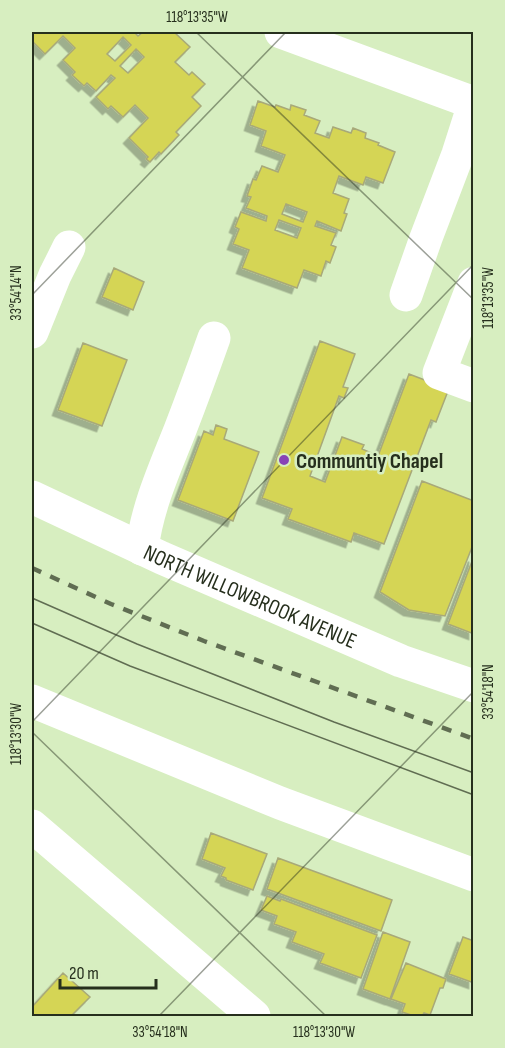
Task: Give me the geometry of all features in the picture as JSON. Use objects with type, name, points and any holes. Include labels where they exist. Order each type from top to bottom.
[{"type":"street","points":[[281,32],[474,104],[406,295]]},
{"type":"street","points":[[32,332],[55,274],[69,247]]},
{"type":"street","points":[[474,283],[439,373],[474,386]]},
{"type":"street","points":[[142,549],[144,532],[159,482],[214,338]]},
{"type":"street","name":"NORTH WILLOWBROOK AVENUE","points":[[32,497],[142,549],[401,661],[474,686]]},
{"type":"street","points":[[32,702],[280,803],[474,875]]},
{"type":"street","points":[[32,826],[254,1017]]},
{"type":"building","points":[[32,32],[137,32],[135,33],[138,36],[143,32],[174,32],[190,47],[175,62],[189,75],[192,72],[205,84],[192,97],[201,106],[176,132],[179,135],[150,162],[129,138],[148,118],[135,105],[123,117],[111,106],[108,109],[96,97],[115,78],[111,75],[96,91],[87,83],[84,86],[72,75],[75,72],[63,60],[75,48],[63,36],[45,54],[32,41]],"holes":[[[123,37],[131,45],[115,61],[107,54]],[[136,49],[144,57],[128,73],[120,66]]]},
{"type":"building","points":[[258,101],[290,110],[291,105],[306,110],[304,115],[320,121],[315,133],[329,138],[333,127],[351,133],[353,128],[366,133],[365,138],[395,152],[383,183],[366,177],[363,185],[339,176],[333,193],[349,199],[341,231],[317,221],[315,226],[336,233],[331,245],[336,247],[330,263],[326,261],[321,276],[304,270],[297,288],[242,268],[249,250],[233,244],[239,229],[235,227],[241,212],[266,221],[267,216],[246,208],[251,197],[247,196],[253,179],[256,180],[262,166],[278,172],[285,155],[261,146],[266,131],[250,125]],"holes":[[[286,204],[307,212],[303,222],[282,214]],[[279,220],[301,228],[297,238],[275,230]]]},
{"type":"building","points":[[114,268],[144,282],[133,310],[102,297]]},
{"type":"building","points":[[320,341],[355,354],[343,387],[348,388],[344,398],[339,396],[310,476],[325,482],[342,437],[364,445],[362,449],[378,456],[409,374],[448,391],[436,422],[431,420],[384,544],[354,533],[351,542],[288,519],[292,509],[262,498]]},
{"type":"building","points":[[83,343],[127,360],[102,426],[58,410]]},
{"type":"building","points":[[216,425],[227,429],[224,439],[259,452],[233,521],[178,500],[204,431],[213,435]]},
{"type":"building","points":[[422,481],[474,501],[474,542],[445,616],[409,610],[380,592]]},
{"type":"building","points":[[474,556],[474,634],[448,624]]},
{"type":"building","points":[[211,833],[267,854],[253,890],[226,880],[221,876],[225,868],[202,859]]},
{"type":"building","points":[[278,858],[392,900],[381,931],[267,889]]},
{"type":"building","points":[[267,896],[280,901],[281,899],[377,935],[361,978],[320,963],[324,954],[292,942],[296,932],[274,924],[277,916],[261,910]]},
{"type":"building","points":[[383,932],[410,942],[390,999],[363,989]]},
{"type":"building","points":[[463,937],[474,941],[474,983],[449,974]]},
{"type":"building","points":[[406,963],[446,979],[443,988],[440,988],[430,1015],[424,1013],[422,1016],[414,1016],[402,1012],[405,1004],[391,999]]},
{"type":"building","points":[[63,973],[90,997],[71,1016],[32,1016],[32,1007]]},
{"type":"tram line","points":[[32,598],[137,644],[334,722],[474,773]]},
{"type":"tram line","points":[[32,623],[130,666],[474,795]]},
{"type":"railway","points":[[32,568],[111,604],[204,641],[474,739]]},
{"type":"place","name":"Communtiy Chapel","points":[[284,460]]}]
